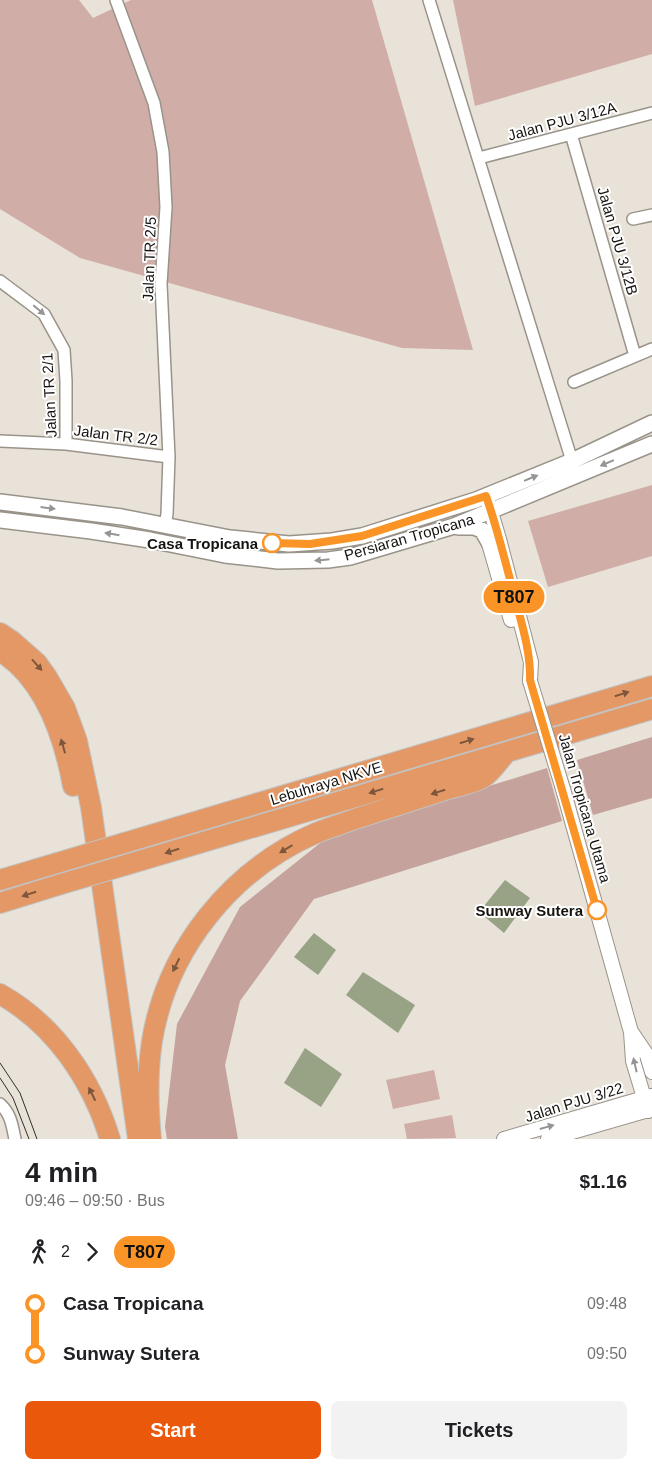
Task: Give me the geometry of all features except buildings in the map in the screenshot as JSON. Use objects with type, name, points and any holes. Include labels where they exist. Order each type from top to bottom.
[{"type":"highway","points":[[0,633],[37,663],[47,677],[65,708],[77,741],[91,808],[138,1139]]},
{"type":"highway","points":[[0,651],[25,673],[51,710],[69,768],[80,821],[126,1139]]},
{"type":"highway","name":"Lebuhraya NKVE","points":[[0,880],[652,686]]},
{"type":"highway","name":"Lebuhraya NKVE","points":[[0,903],[652,709]]},
{"type":"highway","points":[[152,1139],[149,1098],[150,1058],[156,1022],[162,1001],[182,954],[199,927],[218,903],[252,872],[299,841],[332,827],[484,777],[507,752]]},
{"type":"highway","points":[[0,868],[56,863]]},
{"type":"highway","points":[[0,994],[23,1010],[70,1055],[92,1092],[110,1139]]},
{"type":"main road","name":"Persiaran Tropicana","points":[[0,502],[122,517],[230,538],[289,544],[310,544],[362,536],[481,498],[572,461],[652,423]]},
{"type":"main road","name":"Persiaran Tropicana","points":[[0,520],[91,531],[225,555],[278,561],[309,562],[350,557],[454,526],[652,444]]},
{"type":"main road","points":[[160,542],[165,526]]},
{"type":"main road","points":[[454,526],[474,527],[482,530],[490,544]]},
{"type":"street","name":"Jalan TR 2/5","points":[[116,0],[154,103],[163,152],[166,208],[161,284],[169,457],[165,526]]},
{"type":"street","points":[[429,0],[572,461]]},
{"type":"street","name":"Jalan PJU 3/12A","points":[[479,158],[652,113]]},
{"type":"street","name":"Jalan PJU 3/12B","points":[[571,134],[635,356]]},
{"type":"street","points":[[633,219],[652,215]]},
{"type":"street","name":"Jalan TR 2/1","points":[[0,281],[44,314],[64,350],[66,444]]},
{"type":"street","points":[[574,382],[652,349]]},
{"type":"street","name":"Jalan TR 2/2","points":[[0,441],[66,444],[169,457]]},
{"type":"street","points":[[481,498],[486,514]]},
{"type":"street","name":"Jalan Tropicana Utama","points":[[486,514],[490,544],[524,665],[563,789],[631,1032],[633,1061],[649,1103]]},
{"type":"street","name":"Jalan Tropicana Utama","points":[[486,514],[531,662],[530,680]]},
{"type":"street","name":"Jalan Tropicana Utama","points":[[631,1032],[647,1055],[652,1072]]},
{"type":"street","name":"Jalan PJU 3/22","points":[[504,1139],[649,1103]]},
{"type":"street","name":"Jalan PJU 3/22","points":[[548,1139],[649,1103]]},
{"type":"street","points":[[0,1104],[6,1109],[17,1137]]},
{"type":"shaded area","points":[[0,0],[79,0],[93,18],[131,0],[372,0],[473,350],[402,348],[80,258],[0,209]]},
{"type":"shaded area","points":[[453,0],[652,0],[652,54],[475,106]]},
{"type":"shaded area","points":[[652,485],[652,556],[548,587],[528,521]]},
{"type":"shaded area","points":[[652,737],[652,798],[593,815],[577,760]]},
{"type":"shaded area","points":[[547,768],[562,821],[314,899],[240,1001],[225,1065],[238,1139],[167,1139],[165,1127],[177,1024],[240,907],[329,836]]},
{"type":"shaded area","points":[[505,880],[530,898],[504,933],[479,912]]},
{"type":"shaded area","points":[[314,933],[336,950],[318,975],[294,957]]},
{"type":"shaded area","points":[[363,972],[415,1005],[398,1033],[346,995]]},
{"type":"shaded area","points":[[305,1048],[342,1074],[321,1107],[284,1083]]},
{"type":"shaded area","points":[[434,1070],[440,1099],[393,1109],[386,1080]]},
{"type":"shaded area","points":[[452,1115],[456,1138],[407,1139],[404,1124]]},
{"type":"tram line","points":[[0,1063],[20,1093],[37,1139]]},
{"type":"tram line","points":[[0,1078],[13,1098],[29,1139]]},
{"type":"bus line","name":"T807","points":[[272,543],[310,544],[362,536],[486,496],[531,662],[530,680],[597,910]]},
{"type":"place","name":"Casa Tropicana","points":[[272,543]]},
{"type":"place","name":"Sunway Sutera","points":[[597,910]]}]
